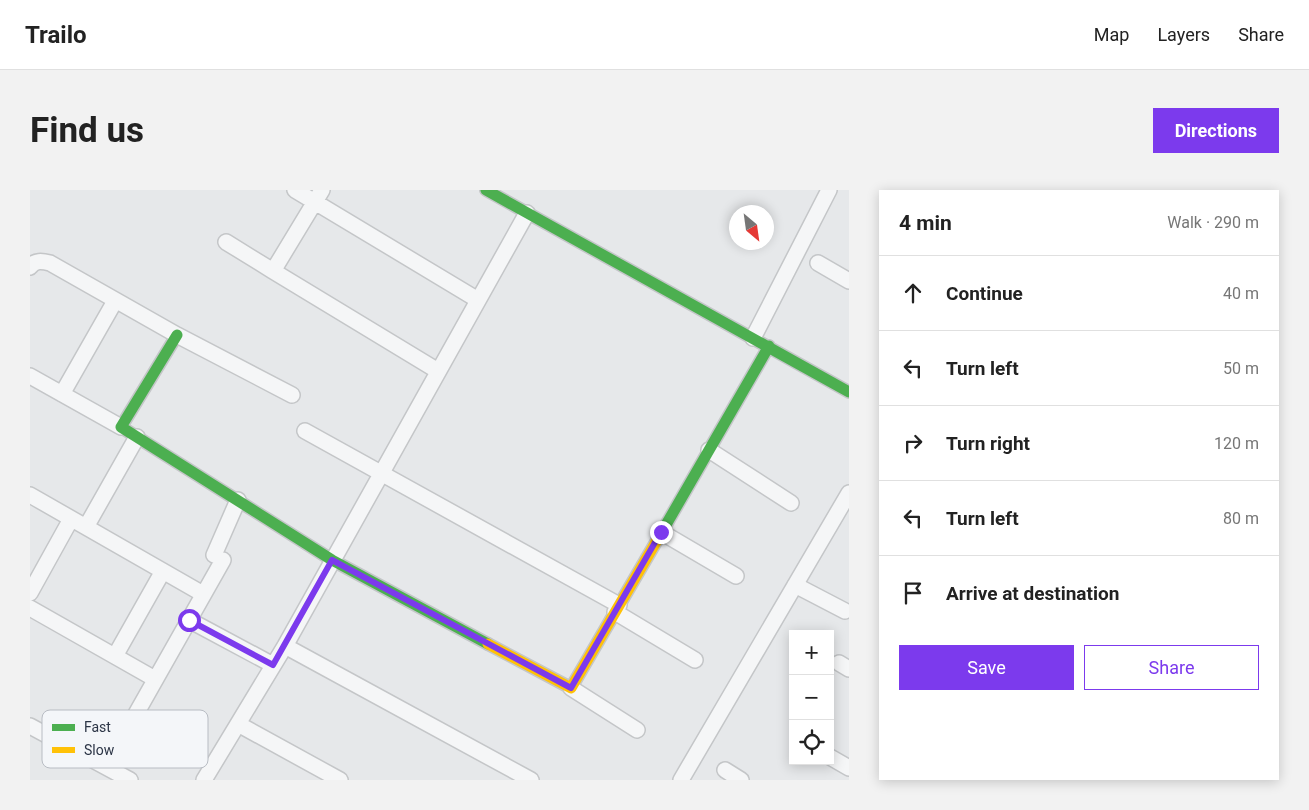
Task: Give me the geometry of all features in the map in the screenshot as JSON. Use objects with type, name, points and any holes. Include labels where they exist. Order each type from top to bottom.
[{"type":"street","points":[[295,190],[319,196],[478,300]]},
{"type":"street","points":[[486,190],[849,392]]},
{"type":"street","points":[[753,338],[829,190]]},
{"type":"street","points":[[273,271],[319,196]]},
{"type":"street","points":[[204,780],[285,646],[527,213]]},
{"type":"street","points":[[226,242],[438,371]]},
{"type":"street","points":[[30,267],[32,264],[41,261],[50,263],[177,335],[292,395]]},
{"type":"street","points":[[818,263],[849,281]]},
{"type":"street","points":[[62,394],[115,301]]},
{"type":"street","points":[[121,427],[177,335]]},
{"type":"street","points":[[571,688],[769,346]]},
{"type":"street","points":[[30,376],[121,427],[332,560],[571,688],[637,730]]},
{"type":"street","points":[[305,431],[617,608],[694,660]]},
{"type":"street","points":[[86,527],[137,437]]},
{"type":"street","points":[[709,450],[791,504]]},
{"type":"street","points":[[681,780],[849,493]]},
{"type":"street","points":[[30,495],[203,594]]},
{"type":"street","points":[[138,710],[203,594],[238,500]]},
{"type":"street","points":[[30,593],[71,519]]},
{"type":"street","points":[[661,532],[736,576]]},
{"type":"street","points":[[115,656],[163,571]]},
{"type":"street","points":[[795,585],[845,611]]},
{"type":"street","points":[[30,608],[155,679]]},
{"type":"street","points":[[189,620],[273,665]]},
{"type":"street","points":[[285,646],[531,780]]},
{"type":"street","points":[[238,724],[340,780]]},
{"type":"street","points":[[30,726],[42,732]]},
{"type":"street","points":[[834,759],[849,768]]},
{"type":"street","points":[[108,768],[129,780]]},
{"type":"street","points":[[725,770],[741,780]]},
{"type":"traffic: fast","points":[[486,190],[849,392]]},
{"type":"traffic: fast","points":[[177,335],[121,427],[332,560],[488,644]]},
{"type":"traffic: fast","points":[[663,530],[769,346]]},
{"type":"traffic: slow","points":[[488,644],[571,688],[663,530]]},
{"type":"route","points":[[189,620],[273,665],[332,560],[571,688],[661,532]]}]
